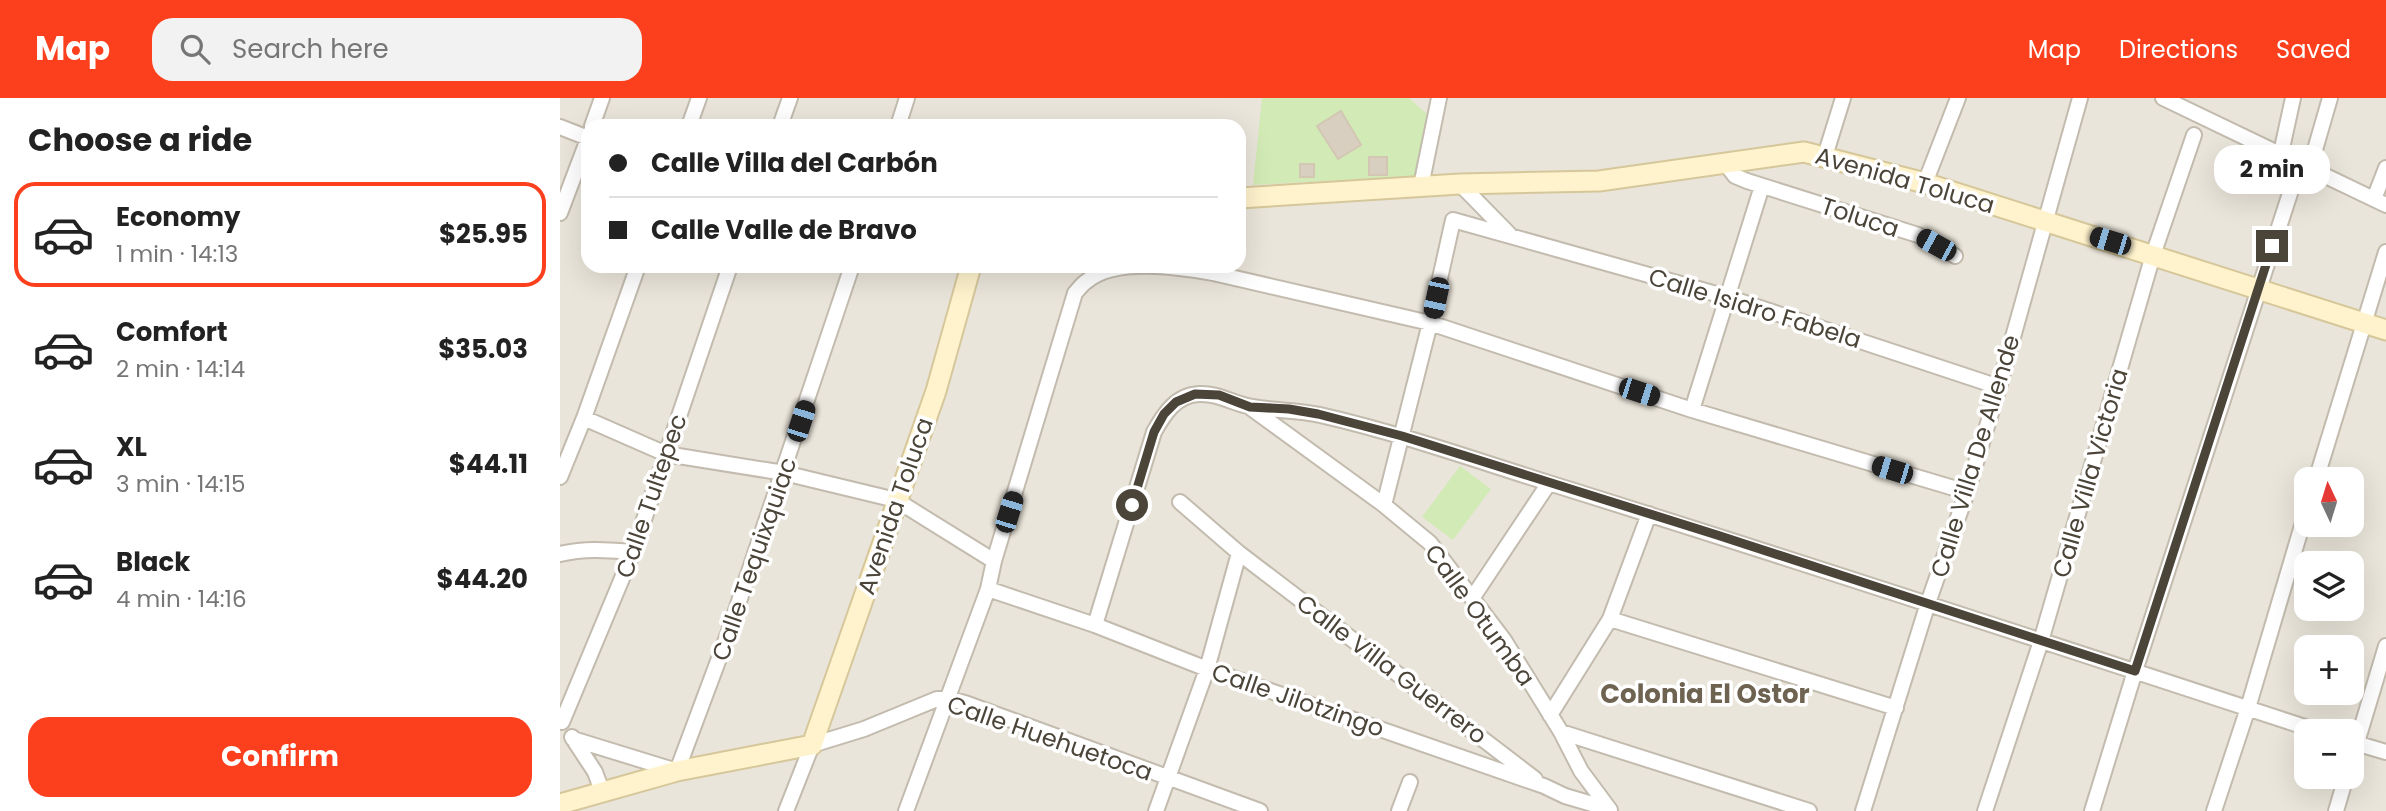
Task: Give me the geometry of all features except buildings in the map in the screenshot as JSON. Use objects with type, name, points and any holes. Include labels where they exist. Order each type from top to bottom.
[{"type":"street","points":[[594,119],[602,98]]},
{"type":"street","points":[[691,119],[699,98]]},
{"type":"street","points":[[782,119],[790,98]]},
{"type":"street","points":[[900,119],[907,98]]},
{"type":"street","points":[[1422,186],[1439,98]]},
{"type":"street","points":[[1825,156],[1843,98]]},
{"type":"street","points":[[1926,183],[1958,98]]},
{"type":"street","name":"Calle Villa De Allende","points":[[1863,811],[1999,387],[2080,98]]},
{"type":"street","points":[[2163,98],[2179,101],[2380,202],[2386,168]]},
{"type":"street","points":[[2281,153],[2294,98]]},
{"type":"street","points":[[2310,167],[2330,98]]},
{"type":"street","points":[[560,127],[581,136]]},
{"type":"street","name":"Calle Villa Victoria","points":[[1985,811],[2041,641],[2153,255],[2194,135]]},
{"type":"street","name":"Avenida Toluca","points":[[1246,198],[1460,184],[1599,181],[1804,152],[1926,183],[2386,330]]},
{"type":"street","points":[[560,213],[581,158]]},
{"type":"street","name":"Toluca","points":[[1725,163],[1735,176],[1918,235],[1955,256]]},
{"type":"street","points":[[2092,811],[2294,181]]},
{"type":"street","name":"Calle Isidro Fabela","points":[[1460,184],[1510,235]]},
{"type":"street","points":[[1692,410],[1762,186]]},
{"type":"street","name":"Calle Isidro Fabela","points":[[1430,323],[1453,220],[1727,297],[1999,387]]},
{"type":"street","points":[[2320,467],[2386,252]]},
{"type":"street","points":[[561,473],[584,418],[636,273]]},
{"type":"street","name":"Calle Tultepec","points":[[561,720],[632,552],[728,273]]},
{"type":"street","name":"Calle Tequixquiac","points":[[677,771],[784,473],[850,273]]},
{"type":"street","name":"Avenida Toluca","points":[[812,745],[936,391],[969,273]]},
{"type":"street","points":[[910,810],[988,589],[994,561],[1075,293],[1088,279],[1102,273]]},
{"type":"street","points":[[1213,273],[1430,323],[1692,410],[1967,492]]},
{"type":"street","points":[[1384,505],[1430,323]]},
{"type":"street","points":[[1095,625],[1154,432],[1164,414],[1176,402],[1195,394],[1219,395],[1250,407],[1318,414],[1402,436],[1928,603],[2294,723]]},
{"type":"street","name":"Calle Otumba","points":[[1250,407],[1384,505],[1430,543],[1504,640],[1561,732],[1581,771],[1610,810]]},
{"type":"street","points":[[584,418],[666,454],[784,473],[896,500],[994,561]]},
{"type":"street","points":[[1473,597],[1549,483]]},
{"type":"street","name":"Calle Villa Guerrero","points":[[1181,502],[1239,553],[1544,786]]},
{"type":"street","points":[[1550,715],[1610,619],[1649,514]]},
{"type":"street","points":[[2214,811],[2299,537]]},
{"type":"street","points":[[560,554],[599,549],[632,552]]},
{"type":"street","points":[[1156,811],[1207,669],[1239,553]]},
{"type":"street","name":"Calle Jilotzingo","points":[[988,589],[1610,810]]},
{"type":"street","points":[[1610,619],[1896,708]]},
{"type":"street","points":[[2362,719],[2386,646]]},
{"type":"street","name":"Calle Huehuetoca","points":[[560,804],[677,771],[812,745],[864,729],[937,699],[949,699],[1260,811]]},
{"type":"street","points":[[561,720],[595,772],[602,791]]},
{"type":"street","points":[[1561,732],[1809,811]]},
{"type":"street","name":"Calle Huehuetoca","points":[[573,739],[677,771]]},
{"type":"street","points":[[786,811],[812,745]]},
{"type":"street","points":[[2364,746],[2386,752]]},
{"type":"street","points":[[1565,796],[1576,792],[1581,785],[1581,771]]},
{"type":"street","points":[[1399,811],[1410,782]]},
{"type":"street","points":[[2336,811],[2342,789]]},
{"type":"shaded area","name":"Colonia El Ostor","points":[[560,98],[2386,98],[2386,811],[560,811]]},
{"type":"green space","points":[[1262,98],[1409,98],[1429,116],[1422,176],[1253,185]]},
{"type":"green space","points":[[1460,466],[1491,489],[1453,540],[1422,517]]},
{"type":"district","name":"Colonia El Ostor","points":[[1705,694]]},
{"type":"route","points":[[1132,505],[1154,432],[1164,414],[1176,402],[1195,394],[1219,395],[1250,407],[1318,414],[1402,436],[2135,671],[2272,246]]}]
